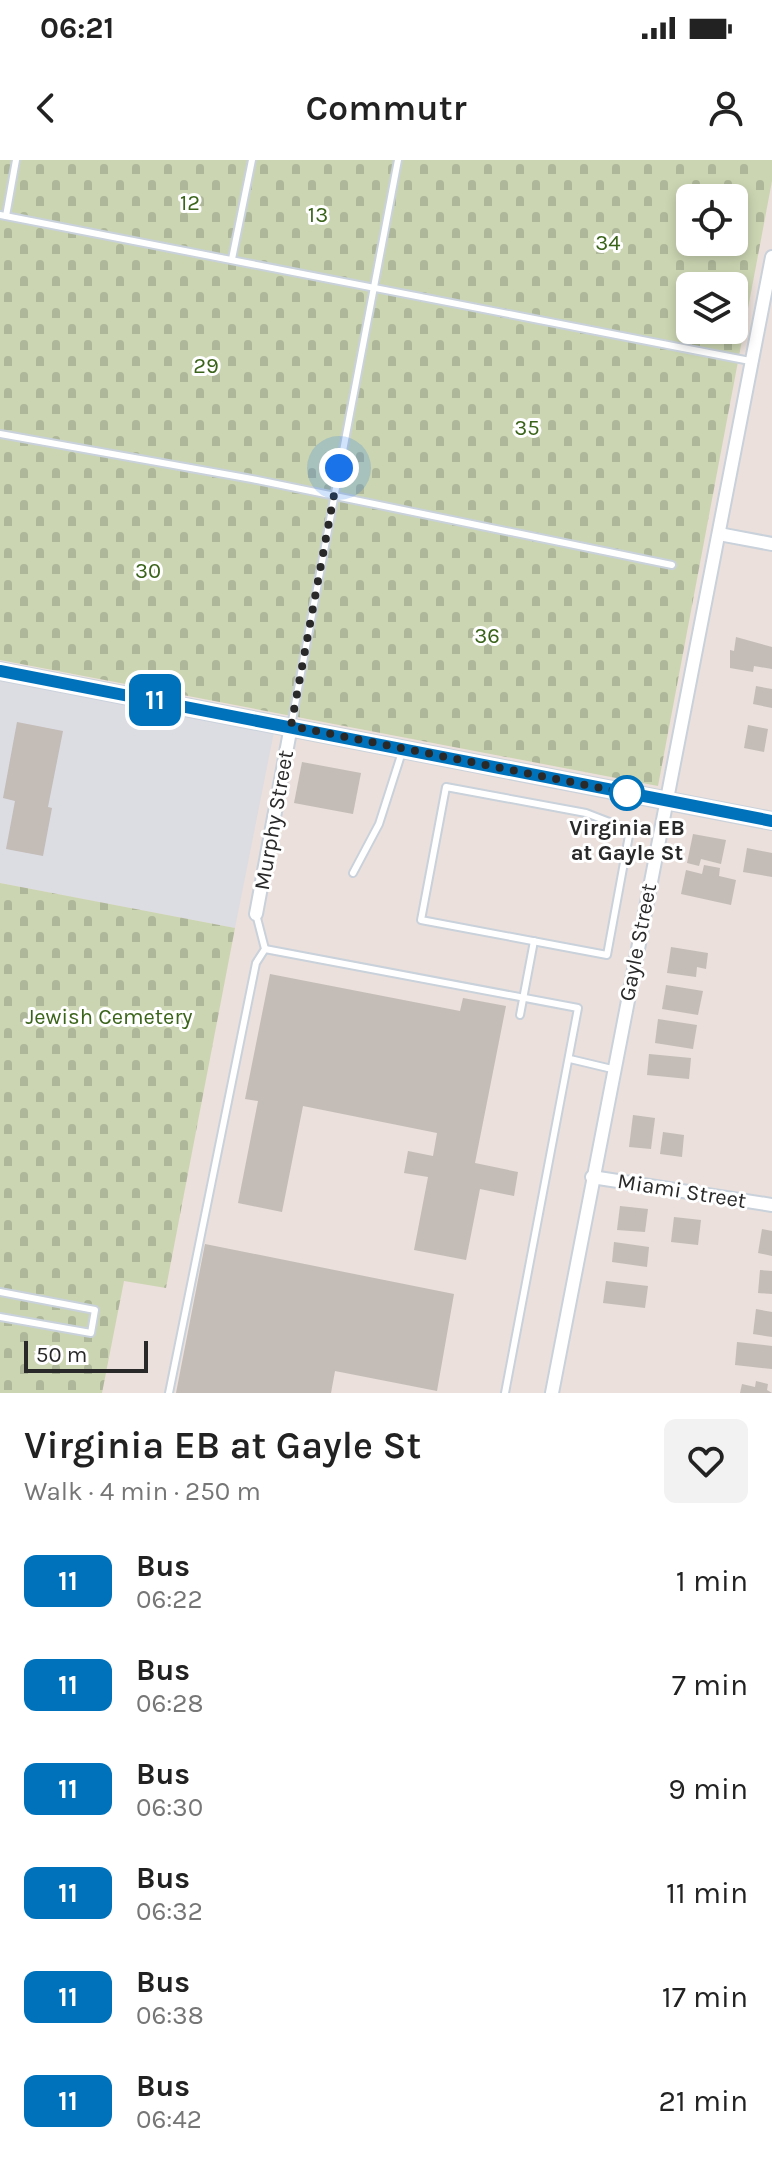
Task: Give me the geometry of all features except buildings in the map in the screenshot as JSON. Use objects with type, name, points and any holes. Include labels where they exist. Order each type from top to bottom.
[{"type":"street","name":"Gayle Street","points":[[552,1393],[612,1069],[771,265]]},
{"type":"street","points":[[719,534],[772,544]]},
{"type":"street","points":[[0,671],[772,821]]},
{"type":"street","name":"Murphy Street","points":[[256,914],[291,726]]},
{"type":"street","name":"Miami Street","points":[[592,1177],[772,1205]]},
{"type":"lane","points":[[16,160],[3,216],[752,362]]},
{"type":"lane","points":[[232,259],[252,160]]},
{"type":"lane","points":[[291,726],[398,160]]},
{"type":"lane","points":[[0,434],[252,479],[672,565]]},
{"type":"lane","points":[[353,873],[379,824],[403,748]]},
{"type":"lane","points":[[446,787],[586,813],[630,830],[607,955],[534,941],[421,920],[446,787]]},
{"type":"lane","points":[[169,1393],[256,963],[265,949],[256,914]]},
{"type":"lane","points":[[520,1015],[534,941]]},
{"type":"lane","points":[[265,949],[578,1008],[505,1393]]},
{"type":"lane","points":[[570,1059],[612,1069]]},
{"type":"lane","points":[[0,1292],[95,1310],[91,1333],[0,1317]]},
{"type":"shaded area","points":[[0,681],[274,732],[235,928],[0,883]]},
{"type":"green space","points":[[0,160],[772,160],[772,181],[748,308],[748,272],[676,272],[676,344],[741,344],[658,786],[0,660]]},
{"type":"green space","name":"Jewish Cemetery","points":[[0,883],[235,928],[166,1288],[124,1281],[102,1393],[0,1393]]},
{"type":"bus line","name":"11","points":[[0,671],[772,821]]},
{"type":"place","name":"Virginia EB at Gayle St","points":[[627,793]]},
{"type":"route","points":[[339,468],[291,726],[636,795],[627,793]]},
{"type":"park label","name":"12","points":[[190,202]]},
{"type":"park label","name":"13","points":[[318,214]]},
{"type":"park label","name":"34","points":[[608,242]]},
{"type":"park label","name":"29","points":[[206,365]]},
{"type":"park label","name":"35","points":[[527,427]]},
{"type":"park label","name":"30","points":[[148,570]]},
{"type":"park label","name":"36","points":[[487,635]]}]
